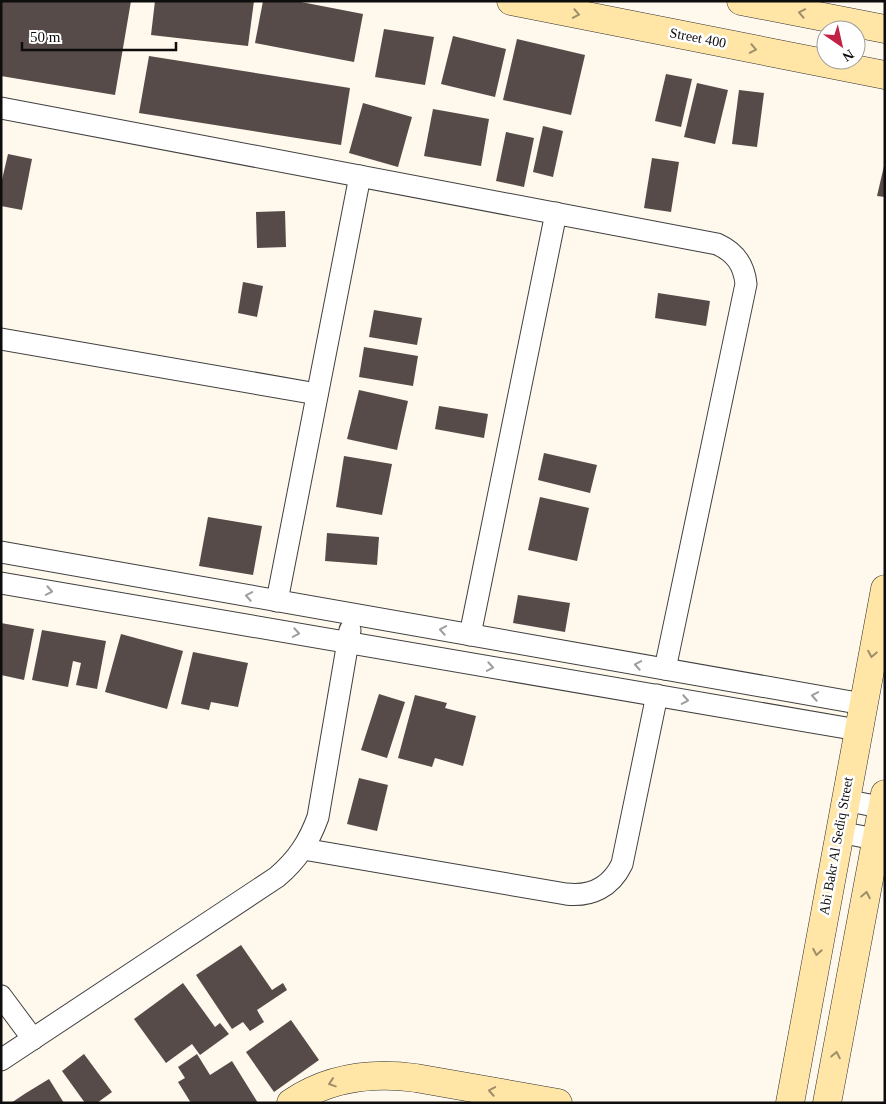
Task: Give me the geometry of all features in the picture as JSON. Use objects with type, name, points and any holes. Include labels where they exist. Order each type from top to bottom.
[{"type":"main road","name":"Street 400","points":[[511,1],[885,75]]},
{"type":"main road","points":[[741,1],[885,28]]},
{"type":"main road","name":"Abi Bakr Al Sediq Street","points":[[790,1103],[838,832],[885,589]]},
{"type":"main road","points":[[827,1103],[880,840],[884,803]]},
{"type":"main road","points":[[291,1103],[316,1088],[334,1082],[353,1077],[381,1075],[416,1078],[558,1103]]},
{"type":"street","points":[[1,108],[717,244],[734,254],[740,261],[746,284],[665,669]]},
{"type":"street","points":[[277,601],[360,176]]},
{"type":"street","points":[[470,635],[556,213]]},
{"type":"street","points":[[1,339],[317,394]]},
{"type":"street","points":[[1,552],[665,669],[860,717]]},
{"type":"street","points":[[1,583],[656,695],[860,717]]},
{"type":"street","points":[[1,1060],[278,877],[293,863],[312,834],[320,809],[352,614]]},
{"type":"street","points":[[303,849],[566,894],[596,892],[612,880],[622,864],[656,695]]},
{"type":"street","points":[[844,800],[884,803]]},
{"type":"street","points":[[838,832],[880,840]]},
{"type":"street","points":[[1,996],[33,1039]]},
{"type":"building","points":[[1,1],[131,1],[115,95],[1,76]]},
{"type":"building","points":[[155,1],[254,1],[248,46],[151,35]]},
{"type":"building","points":[[263,1],[296,1],[363,14],[354,62],[255,43]]},
{"type":"building","points":[[384,29],[434,37],[425,85],[375,77]]},
{"type":"building","points":[[453,36],[506,49],[495,97],[441,84]]},
{"type":"building","points":[[517,39],[585,55],[571,115],[503,100]]},
{"type":"building","points":[[149,56],[350,88],[341,145],[139,113]]},
{"type":"building","points":[[666,74],[692,79],[681,127],[655,121]]},
{"type":"building","points":[[697,83],[728,90],[715,144],[684,137]]},
{"type":"building","points":[[739,90],[764,93],[757,147],[732,144]]},
{"type":"building","points":[[363,103],[412,117],[398,167],[349,153]]},
{"type":"building","points":[[433,109],[489,119],[481,166],[424,156]]},
{"type":"building","points":[[543,126],[563,131],[553,177],[533,172]]},
{"type":"building","points":[[506,132],[534,138],[524,187],[496,181]]},
{"type":"building","points":[[8,154],[32,159],[22,210],[1,206],[1,184]]},
{"type":"building","points":[[652,158],[679,162],[671,212],[644,208]]},
{"type":"building","points":[[885,166],[885,197],[877,196]]},
{"type":"building","points":[[285,211],[286,247],[257,248],[256,212]]},
{"type":"building","points":[[243,282],[263,286],[257,317],[238,313]]},
{"type":"building","points":[[658,293],[710,301],[706,326],[655,318]]},
{"type":"building","points":[[374,310],[422,318],[417,345],[369,337]]},
{"type":"building","points":[[364,347],[418,356],[413,386],[359,377]]},
{"type":"building","points":[[359,390],[408,401],[397,450],[347,439]]},
{"type":"building","points":[[439,406],[488,414],[484,438],[435,429]]},
{"type":"building","points":[[544,453],[597,465],[590,493],[538,480]]},
{"type":"building","points":[[344,456],[392,464],[382,515],[336,507]]},
{"type":"building","points":[[540,497],[589,508],[577,561],[528,550]]},
{"type":"building","points":[[208,517],[262,526],[253,575],[199,566]]},
{"type":"building","points":[[327,533],[379,537],[377,565],[325,561]]},
{"type":"building","points":[[518,595],[570,603],[565,632],[513,623]]},
{"type":"building","points":[[1,623],[34,629],[24,680],[1,675]]},
{"type":"building","points":[[42,630],[106,641],[97,689],[76,685],[81,663],[73,661],[68,687],[32,680]]},
{"type":"building","points":[[121,634],[183,651],[167,709],[105,692]]},
{"type":"building","points":[[193,652],[248,663],[238,707],[211,702],[209,710],[181,704]]},
{"type":"building","points":[[379,694],[405,702],[387,758],[361,750]]},
{"type":"building","points":[[415,695],[447,703],[445,708],[476,716],[463,766],[435,758],[432,767],[398,758]]},
{"type":"building","points":[[359,778],[388,785],[377,831],[347,824]]},
{"type":"building","points":[[241,945],[272,990],[283,983],[287,990],[257,1010],[264,1022],[250,1031],[243,1022],[232,1029],[196,975]]},
{"type":"building","points":[[183,983],[215,1027],[220,1023],[229,1034],[200,1055],[192,1044],[166,1063],[134,1019]]},
{"type":"building","points":[[291,1020],[319,1060],[274,1092],[246,1052]]},
{"type":"building","points":[[84,1054],[112,1092],[97,1103],[85,1103],[62,1071]]},
{"type":"building","points":[[197,1054],[210,1075],[232,1061],[258,1103],[191,1103],[178,1082],[185,1078],[178,1067]]},
{"type":"building","points":[[49,1079],[64,1103],[11,1103],[26,1093]]}]
